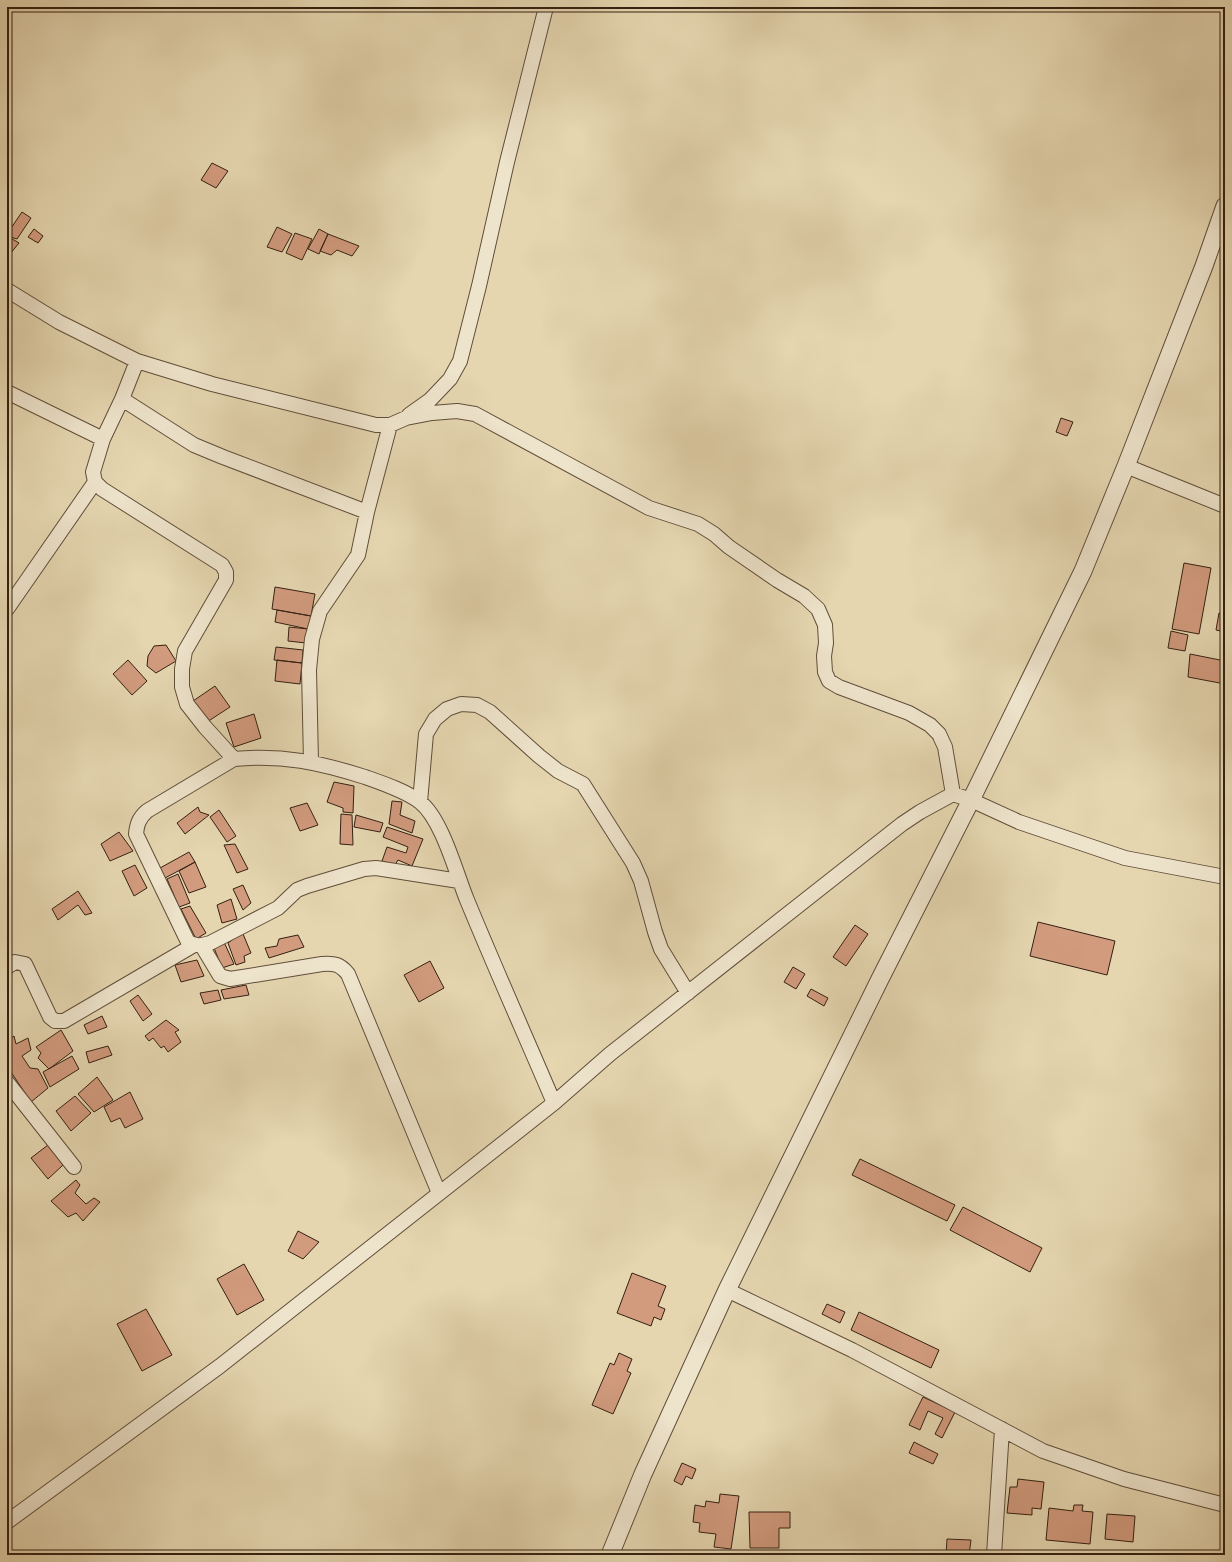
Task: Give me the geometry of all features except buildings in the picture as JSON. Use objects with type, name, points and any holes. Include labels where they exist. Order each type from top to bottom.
[{"type":"street","points":[[406,418],[430,400],[450,379],[460,361],[479,286],[507,162],[546,7]]},
{"type":"street","points":[[610,1555],[643,1474],[727,1290],[880,979],[971,800],[1083,571],[1126,466],[1204,266],[1225,206]]},
{"type":"street","points":[[7,290],[59,322],[137,361],[212,384],[376,425],[390,424],[406,418],[432,413],[457,411],[475,414],[649,508],[698,524],[714,534],[729,547],[804,596],[818,609],[825,625],[825,672],[829,681],[839,687],[909,713],[930,725],[939,734],[945,747],[954,794]]},
{"type":"street","points":[[137,361],[122,399],[103,439],[93,472],[95,482],[102,489],[222,565],[226,572],[226,580],[185,651],[182,669],[182,687],[188,704],[205,727],[234,759]]},
{"type":"street","points":[[7,392],[103,439]]},
{"type":"street","points":[[122,399],[194,445],[223,458],[367,512]]},
{"type":"street","points":[[311,762],[309,670],[312,639],[320,612],[358,555],[367,512],[390,424]]},
{"type":"street","points":[[1126,466],[1225,506]]},
{"type":"street","points":[[7,609],[95,482]]},
{"type":"street","points":[[420,802],[426,734],[435,719],[447,709],[461,704],[477,705],[490,712],[539,756],[558,770],[583,784],[633,863],[641,881],[661,949],[688,993]]},
{"type":"street","points":[[439,1193],[348,974],[342,967],[334,964],[322,964],[230,979],[220,976],[198,946],[188,942],[136,834],[140,817],[147,811],[234,759],[256,757],[292,759],[332,767],[386,784],[420,802],[432,814],[440,828],[459,881],[554,1103]]},
{"type":"street","points":[[7,1522],[220,1366],[554,1103],[610,1054],[902,824],[920,812],[954,794],[971,800],[1019,822],[1125,858],[1225,877]]},
{"type":"street","points":[[7,967],[15,962],[25,964],[50,1017],[55,1021],[64,1021],[198,946],[210,943],[278,908],[290,896],[302,888],[364,869],[376,868],[459,881]]},
{"type":"street","points":[[7,1082],[74,1168]]},
{"type":"street","points":[[727,1290],[852,1350],[1043,1451],[1124,1479],[1225,1505]]},
{"type":"street","points":[[994,1555],[1002,1428]]}]
